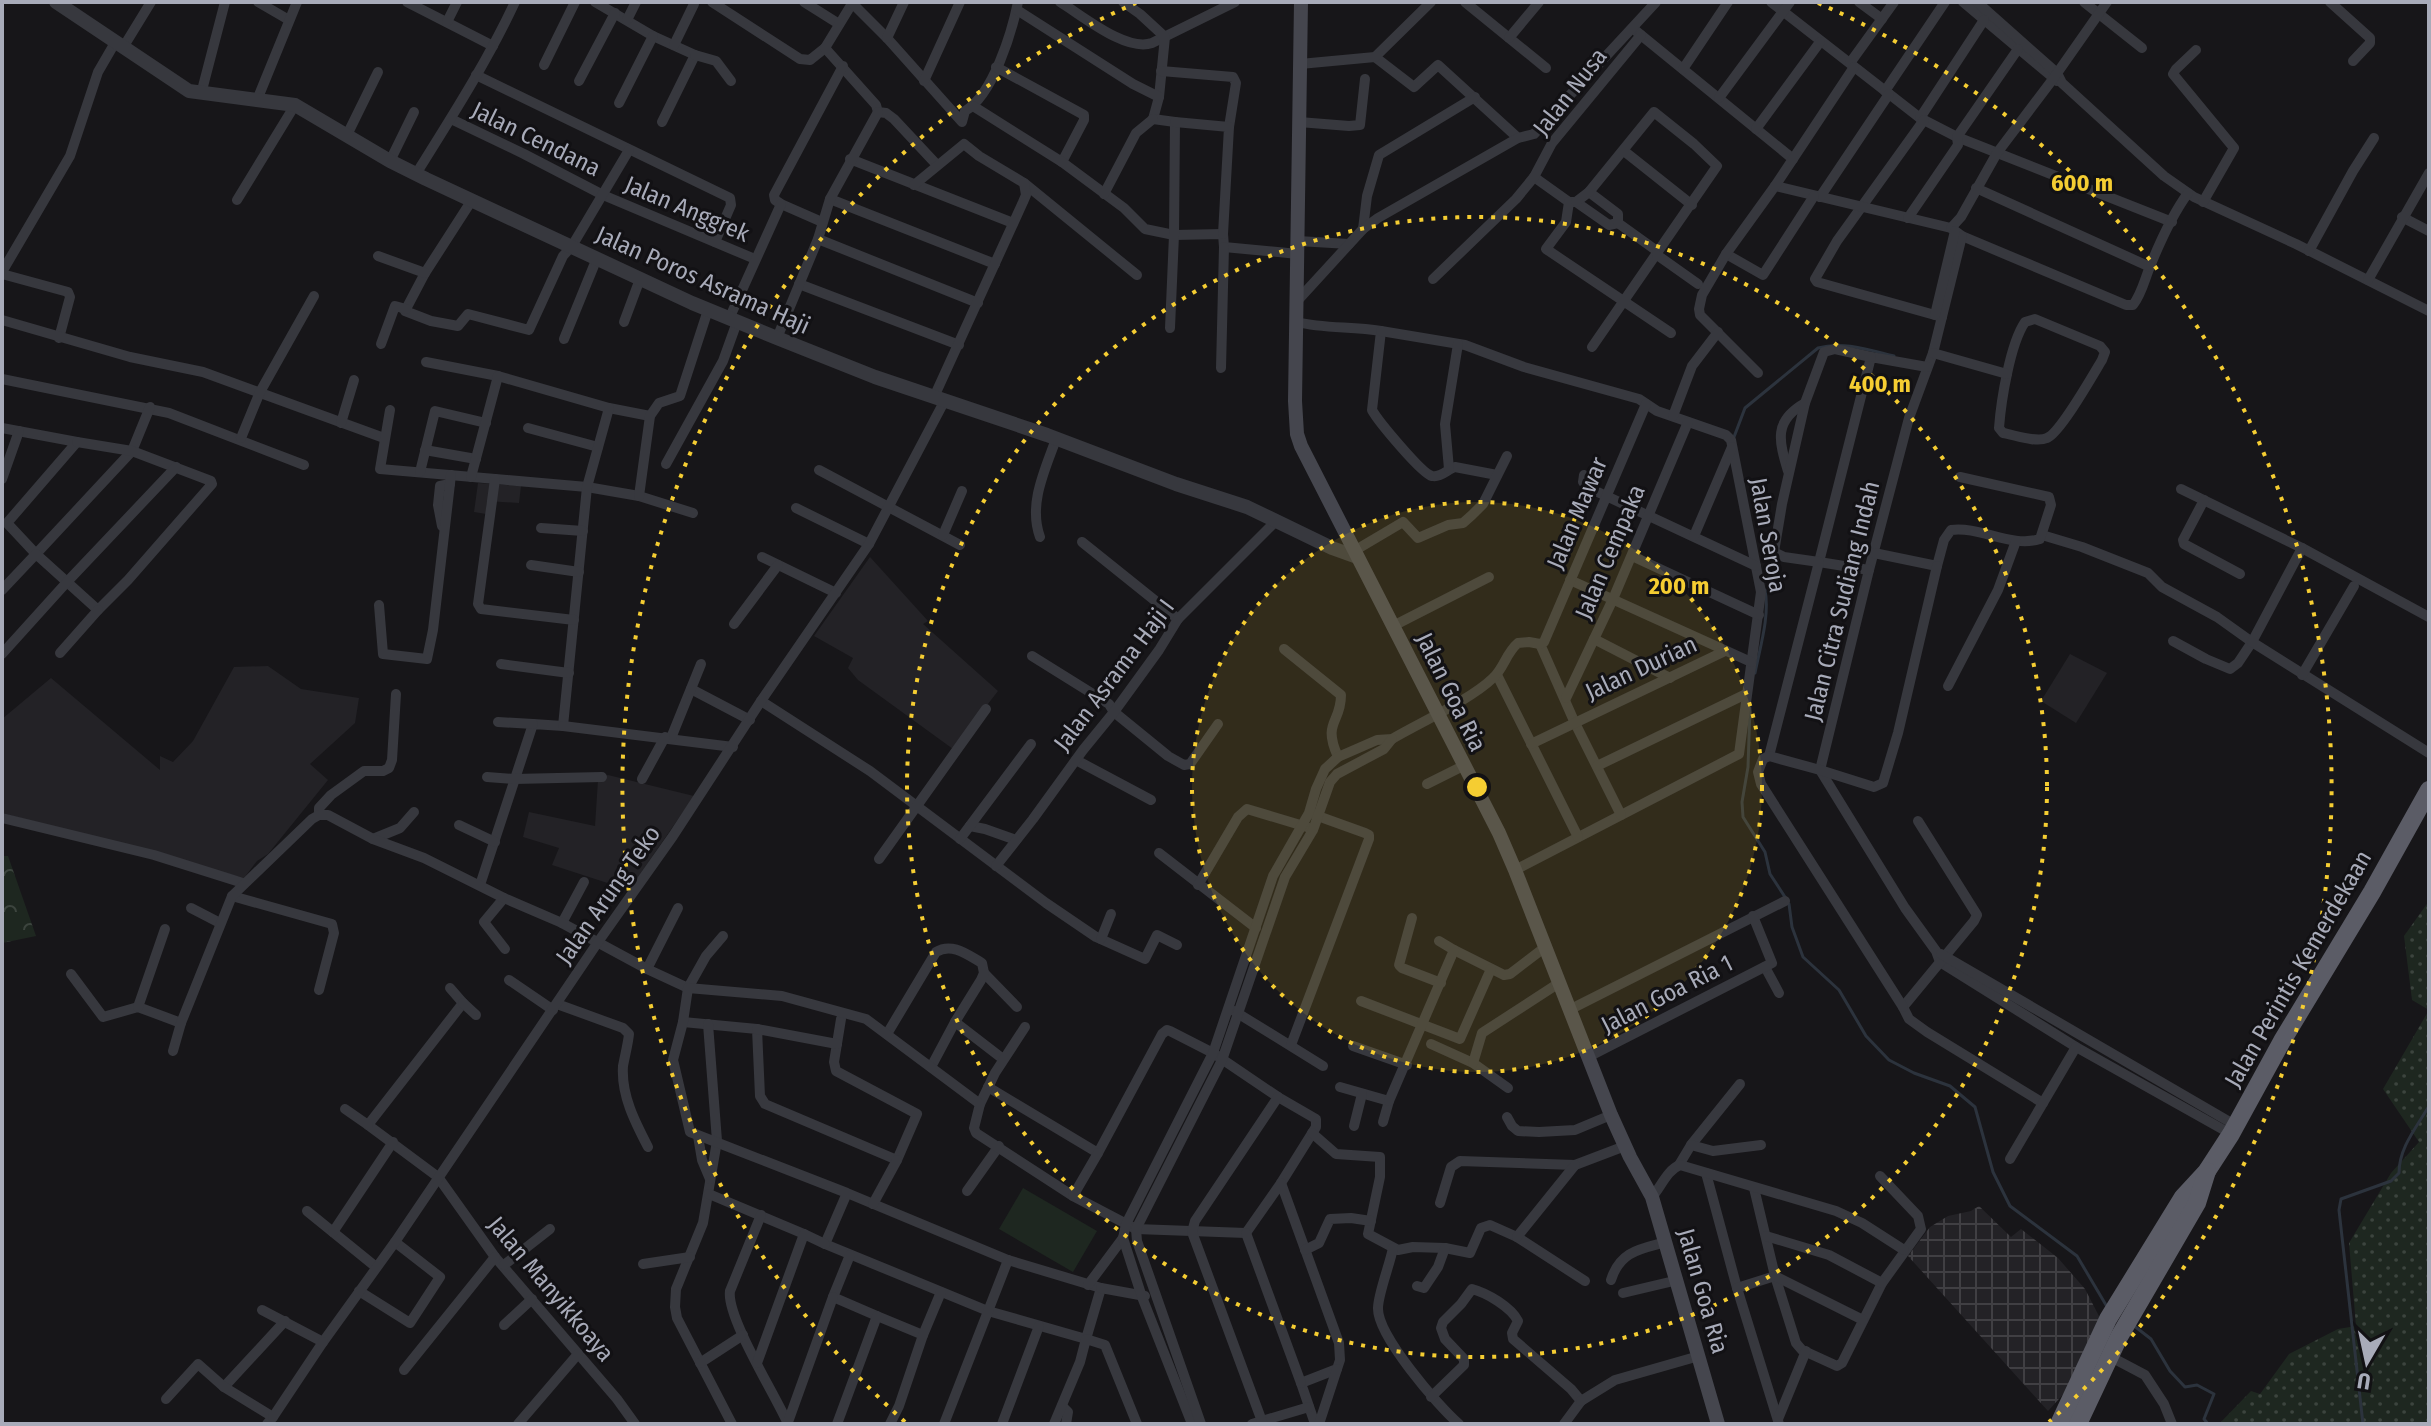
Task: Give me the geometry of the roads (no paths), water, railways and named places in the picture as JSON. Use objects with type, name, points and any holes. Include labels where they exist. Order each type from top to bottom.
[{"type":"highway","name":"Jalan Perintis Kemerdekaan","points":[[2059,1424],[2108,1319],[2183,1197],[2207,1171],[2233,1129],[2429,790]]},
{"type":"highway","name":"Jalan Perintis Kemerdekaan","points":[[2078,1424],[2109,1356],[2197,1203],[2207,1171]]},
{"type":"main road","name":"Jalan Goa Ria","points":[[1301,2],[1297,434],[1515,870],[1611,1115],[1652,1197],[1718,1424]]},
{"type":"street","name":"Jalan Poros Asrama Haji","points":[[56,2],[183,88],[201,94],[295,105],[416,174],[733,321],[875,377],[1247,507],[1332,548],[1356,554]]},
{"type":"street","points":[[59,338],[70,297],[68,292],[2,273],[70,156],[98,72],[151,2]]},
{"type":"street","points":[[201,94],[225,2]]},
{"type":"street","points":[[258,2],[289,20]]},
{"type":"street","points":[[257,100],[297,2]]},
{"type":"street","points":[[407,2],[493,46]]},
{"type":"street","points":[[447,22],[457,2]]},
{"type":"street","points":[[416,174],[451,119],[515,2]]},
{"type":"street","points":[[544,65],[575,2]]},
{"type":"street","points":[[595,2],[653,36],[716,61],[731,81]]},
{"type":"street","points":[[627,20],[636,2]]},
{"type":"street","points":[[712,2],[800,59],[810,60],[825,48],[852,3],[962,122],[965,111],[973,106],[996,67],[1018,6],[1133,84],[1159,97]]},
{"type":"street","points":[[804,2],[839,24]]},
{"type":"street","points":[[887,38],[904,2]]},
{"type":"street","points":[[924,81],[960,2]]},
{"type":"street","points":[[1060,2],[1131,44],[1146,46],[1235,2]]},
{"type":"street","points":[[1123,2],[1165,37]]},
{"type":"street","points":[[1300,64],[1375,57],[1431,2]]},
{"type":"street","points":[[1465,2],[1546,68]]},
{"type":"street","points":[[1509,38],[1539,2]]},
{"type":"street","points":[[1298,300],[1363,229],[1518,138],[1534,134],[1636,31],[1656,2]]},
{"type":"street","points":[[1683,69],[1728,2]]},
{"type":"street","points":[[1771,2],[1787,7],[1820,42],[1922,119],[1957,137],[2172,222]]},
{"type":"street","points":[[1859,2],[1882,19]]},
{"type":"street","points":[[1758,373],[1700,315],[1700,303],[1726,254],[1793,159],[1894,2]]},
{"type":"street","points":[[1726,254],[1763,275],[1945,2]]},
{"type":"street","points":[[1963,2],[2058,78]]},
{"type":"street","points":[[1977,2],[2164,176],[2188,193],[2429,311]]},
{"type":"street","points":[[2084,2],[2142,48]]},
{"type":"street","name":"Jalan Citra Sudiang Indah","points":[[1820,770],[1909,418],[1933,353],[1938,316],[1961,217],[1997,153],[2041,94],[2058,78],[2107,2]]},
{"type":"street","points":[[2330,2],[2370,38],[2370,43],[2353,61]]},
{"type":"street","points":[[674,45],[694,4]]},
{"type":"street","points":[[1719,98],[1787,7]]},
{"type":"street","points":[[579,81],[615,13]]},
{"type":"street","points":[[1938,316],[1815,281],[1837,241],[1922,119],[1984,20]]},
{"type":"street","points":[[1636,31],[1793,159]]},
{"type":"street","name":"Jalan Nusa","points":[[1433,279],[1512,204],[1534,177],[1552,143],[1636,31]]},
{"type":"street","points":[[619,103],[653,36]]},
{"type":"street","points":[[1104,194],[1136,133],[1153,119],[1159,97],[1165,37]]},
{"type":"street","points":[[1756,129],[1820,42]]},
{"type":"street","points":[[777,338],[818,239],[830,199],[878,112],[876,105],[825,48]]},
{"type":"street","points":[[1908,218],[1958,145],[1957,137],[2018,49]]},
{"type":"street","points":[[2196,50],[2173,74],[2234,148],[2203,202]]},
{"type":"street","points":[[662,122],[695,55]]},
{"type":"street","points":[[1375,57],[1414,87],[1438,65],[1518,138]]},
{"type":"street","points":[[822,222],[775,200],[777,189],[843,66]]},
{"type":"street","points":[[996,67],[1084,115],[1062,162]]},
{"type":"street","points":[[1161,71],[1233,77],[1236,83],[1229,127],[1223,234],[1221,368]]},
{"type":"street","points":[[347,135],[378,72]]},
{"type":"street","points":[[476,75],[730,198],[731,205],[715,242]]},
{"type":"street","points":[[1299,122],[1360,125],[1365,79]]},
{"type":"street","points":[[1363,229],[1367,196],[1379,155],[1475,97]]},
{"type":"street","points":[[237,200],[295,105]]},
{"type":"street","points":[[973,106],[1062,162],[1124,208],[1145,229],[1174,235],[1223,234]]},
{"type":"street","points":[[390,161],[414,112]]},
{"type":"street","points":[[878,112],[894,119],[937,165]]},
{"type":"street","points":[[1592,347],[1624,302],[1657,253],[1692,205],[1717,166],[1654,112],[1589,192],[1572,202],[1566,222],[1546,249],[1624,302],[1671,333]]},
{"type":"street","name":"Jalan Cendana","points":[[451,119],[603,195]]},
{"type":"street","points":[[1153,119],[1229,127]]},
{"type":"street","points":[[1170,328],[1175,122]]},
{"type":"street","points":[[1534,134],[1552,143]]},
{"type":"street","points":[[2309,251],[2374,138]]},
{"type":"street","points":[[914,185],[964,144],[1024,183],[1137,275]]},
{"type":"street","points":[[381,344],[395,306],[431,321],[458,326],[468,314],[529,330],[563,256],[629,150]]},
{"type":"street","points":[[1624,151],[1692,205]]},
{"type":"street","points":[[850,159],[1013,223]]},
{"type":"street","points":[[2368,280],[2429,173]]},
{"type":"street","points":[[1534,177],[1609,225],[1618,223]]},
{"type":"street","name":"Jalan Arung Teko","points":[[270,1421],[869,544],[890,507],[940,399],[959,345],[969,333],[978,303],[1026,195],[1024,183]]},
{"type":"street","points":[[1775,186],[1956,232],[2126,305],[2135,303],[2188,193]]},
{"type":"street","points":[[1976,188],[2150,267]]},
{"type":"street","points":[[1589,192],[1618,214],[1618,223]]},
{"type":"street","name":"Jalan Anggrek","points":[[603,195],[755,259]]},
{"type":"street","points":[[830,199],[995,264]]},
{"type":"street","points":[[406,310],[425,273],[472,200]]},
{"type":"street","points":[[666,464],[723,361],[733,321],[755,259],[781,204]]},
{"type":"street","points":[[2402,217],[2429,231]]},
{"type":"street","points":[[1618,223],[1698,284]]},
{"type":"street","points":[[818,239],[978,303]]},
{"type":"street","points":[[1224,247],[1349,244]]},
{"type":"street","points":[[378,256],[425,273]]},
{"type":"street","points":[[564,339],[597,258]]},
{"type":"street","points":[[624,322],[640,279]]},
{"type":"street","points":[[799,284],[959,345]]},
{"type":"street","points":[[241,438],[260,392],[314,296]]},
{"type":"street","points":[[639,496],[650,416],[659,403],[680,396],[708,310]]},
{"type":"street","points":[[2,320],[130,357],[186,367],[384,438]]},
{"type":"street","points":[[2030,320],[2040,321],[2100,346],[2105,352],[2068,415],[2048,438],[2003,433],[1999,428],[2007,374],[2019,333],[2025,322],[2030,320]]},
{"type":"street","name":"Jalan Seroja","points":[[1297,322],[1359,327],[1458,344],[1524,367],[1639,399],[1657,411],[1726,435],[1731,440],[1761,592],[1739,754],[1515,870]]},
{"type":"street","points":[[1381,331],[1373,412],[1426,473],[1433,477],[1455,467],[1497,475]]},
{"type":"street","points":[[1673,416],[1692,366],[1718,332]]},
{"type":"street","points":[[1449,469],[1445,424],[1458,344]]},
{"type":"street","points":[[1869,570],[1775,554],[1778,524],[1805,403],[1824,352],[1835,349],[1927,367]]},
{"type":"street","points":[[1933,353],[2007,374]]},
{"type":"street","points":[[1769,756],[1871,357]]},
{"type":"street","points":[[426,362],[498,376],[630,414],[650,416]]},
{"type":"street","points":[[471,477],[498,376]]},
{"type":"street","points":[[2,379],[150,407],[241,438],[304,465]]},
{"type":"street","points":[[341,423],[354,380]]},
{"type":"street","points":[[1789,473],[1780,434],[1791,411],[1805,403]]},
{"type":"street","name":"Jalan Mawar","points":[[1543,641],[1646,404]]},
{"type":"street","points":[[2,590],[132,451],[150,407]]},
{"type":"street","points":[[563,726],[587,487],[609,408]]},
{"type":"street","points":[[390,410],[380,469],[420,472],[450,480],[471,477],[587,487],[639,496],[693,513]]},
{"type":"street","points":[[420,472],[435,411],[486,423]]},
{"type":"street","name":"Jalan Cempaka","points":[[1566,698],[1613,599],[1688,422]]},
{"type":"street","points":[[2,428],[132,451],[212,484],[60,653]]},
{"type":"street","points":[[528,428],[598,447]]},
{"type":"street","points":[[2,479],[19,431]]},
{"type":"street","points":[[1040,537],[1035,507],[1056,439]]},
{"type":"street","points":[[77,442],[4,525],[98,610]]},
{"type":"street","points":[[1694,536],[1732,447]]},
{"type":"street","points":[[425,450],[476,459]]},
{"type":"street","points":[[1356,554],[1403,522],[1418,538],[1448,525],[1463,523],[1483,504],[1507,456]]},
{"type":"street","points":[[2,654],[176,467]]},
{"type":"street","points":[[819,470],[960,545]]},
{"type":"street","points":[[1584,475],[1583,482],[1587,487],[1756,566]]},
{"type":"street","points":[[1960,477],[2049,497],[2051,505],[2038,541],[2016,541],[1966,529],[1951,530],[1944,540],[1883,783],[1874,787],[1769,756],[1763,759],[1758,772],[1761,784],[1909,1019],[2043,1103]]},
{"type":"street","points":[[495,479],[478,604],[481,609],[574,620]]},
{"type":"street","points":[[379,605],[383,654],[427,659],[450,480]]},
{"type":"street","points":[[2181,489],[2302,548],[2429,617]]},
{"type":"street","points":[[943,535],[962,491]]},
{"type":"street","points":[[2204,500],[2183,540],[2184,544],[2240,574]]},
{"type":"street","points":[[796,508],[869,544]]},
{"type":"street","name":"Jalan Asrama Haji I","points":[[996,866],[1114,712],[1178,619],[1277,520]]},
{"type":"street","points":[[541,528],[583,531]]},
{"type":"street","points":[[2042,535],[2148,573],[2162,587],[2217,617],[2302,675],[2429,753]]},
{"type":"street","points":[[1948,686],[1998,590],[2016,541]]},
{"type":"street","points":[[1082,542],[1178,619]]},
{"type":"street","points":[[2173,641],[2230,669],[2238,663],[2252,642],[2302,548]]},
{"type":"street","points":[[1874,553],[1937,566]]},
{"type":"street","points":[[1632,556],[1759,615]]},
{"type":"street","points":[[762,557],[836,593]]},
{"type":"street","points":[[531,565],[579,572]]},
{"type":"street","points":[[734,624],[778,565]]},
{"type":"street","points":[[1393,626],[1489,577]]},
{"type":"street","points":[[1570,580],[1751,662]]},
{"type":"street","points":[[2302,675],[2354,586]]},
{"type":"street","points":[[1594,639],[1670,678]]},
{"type":"street","points":[[1088,1285],[1131,1226],[1222,1060],[1256,928],[1273,876],[1297,844],[1337,774],[1384,749],[1392,739],[1482,687],[1497,675],[1506,656],[1518,643],[1543,641],[1574,721],[1621,815]]},
{"type":"street","points":[[1284,649],[1341,695],[1330,734],[1338,757]]},
{"type":"street","name":"Jalan Durian","points":[[1531,744],[1725,651]]},
{"type":"street","points":[[1032,656],[1106,702],[1168,756],[1188,765],[1218,724]]},
{"type":"street","points":[[501,664],[569,673]]},
{"type":"street","points":[[642,779],[668,738],[701,664]]},
{"type":"street","points":[[1497,675],[1578,837]]},
{"type":"street","points":[[691,689],[750,720]]},
{"type":"street","points":[[319,815],[319,808],[331,795],[364,771],[389,768],[396,694]]},
{"type":"street","points":[[1597,766],[1746,694]]},
{"type":"street","points":[[761,701],[870,771],[1046,903],[1101,939],[1145,959],[1157,935],[1177,945]]},
{"type":"street","points":[[879,859],[986,709]]},
{"type":"street","points":[[498,722],[563,726],[733,747]]},
{"type":"street","points":[[480,885],[533,724]]},
{"type":"street","points":[[1314,814],[1316,789],[1325,769],[1338,757],[1377,740],[1392,739]]},
{"type":"street","points":[[960,839],[1031,744]]},
{"type":"street","points":[[1076,760],[1151,800]]},
{"type":"street","points":[[1427,784],[1463,766]]},
{"type":"street","points":[[1820,770],[1905,908],[1941,956],[2029,1012],[2233,1129]]},
{"type":"street","points":[[487,777],[602,777]]},
{"type":"street","points":[[1198,885],[1238,817],[1247,809],[1307,827]]},
{"type":"street","points":[[373,839],[400,828],[414,812]]},
{"type":"street","points":[[1291,1045],[1369,839],[1365,833],[1314,814]]},
{"type":"street","points":[[173,1051],[181,1023],[232,896],[319,815],[328,815],[373,839],[424,858],[562,923],[688,988],[782,996],[866,1019],[980,1104]]},
{"type":"street","points":[[2,818],[154,855],[243,883]]},
{"type":"street","points":[[1903,1007],[1977,915],[1918,821]]},
{"type":"street","points":[[459,825],[495,842]]},
{"type":"street","points":[[970,826],[1016,840]]},
{"type":"street","points":[[1201,1424],[1131,1226],[1233,1011],[1297,844]]},
{"type":"street","points":[[1159,853],[1256,928]]},
{"type":"street","points":[[562,923],[584,882]]},
{"type":"street","points":[[232,896],[333,926],[334,933],[319,990]]},
{"type":"street","points":[[504,898],[484,922],[505,949]]},
{"type":"street","points":[[1569,1010],[1785,901]]},
{"type":"street","points":[[191,908],[220,923]]},
{"type":"street","points":[[647,969],[678,908]]},
{"type":"street","points":[[1101,939],[1111,914]]},
{"type":"street","points":[[1753,916],[1772,961],[1765,967],[1779,993]]},
{"type":"street","points":[[1412,918],[1399,965],[1441,983]]},
{"type":"street","points":[[138,1007],[165,929]]},
{"type":"street","points":[[723,936],[706,956],[688,988],[673,1060],[689,1131],[1008,1260],[1088,1285],[1142,1297],[1154,1292]]},
{"type":"street","points":[[1439,941],[1504,975],[1510,974],[1544,948]]},
{"type":"street","points":[[887,1034],[936,952],[949,947],[982,963],[984,973],[1017,1007]]},
{"type":"street","points":[[1383,1122],[1389,1101],[1454,950]]},
{"type":"street","name":"Jalan Goa Ria 1","points":[[1588,1057],[1765,967]]},
{"type":"street","points":[[1361,1001],[1460,1039],[1491,969]]},
{"type":"street","points":[[931,1067],[984,973]]},
{"type":"street","points":[[71,974],[103,1017],[138,1007],[181,1023]]},
{"type":"street","points":[[509,980],[555,1007],[629,1033],[623,1067],[625,1091],[631,1114],[648,1147]]},
{"type":"street","points":[[1473,1063],[1482,1033],[1559,983]]},
{"type":"street","points":[[450,988],[476,1015]]},
{"type":"street","points":[[368,1125],[463,1003]]},
{"type":"street","points":[[1233,1011],[1323,1066]]},
{"type":"street","points":[[2029,1012],[2076,1047],[2233,1129]]},
{"type":"street","points":[[841,1019],[834,1062],[836,1071],[917,1114],[873,1204]]},
{"type":"street","points":[[683,1022],[757,1029],[837,1044]]},
{"type":"street","points":[[955,1022],[1003,1059]]},
{"type":"street","points":[[708,1024],[717,1141],[703,1223],[676,1289],[675,1307],[677,1318],[732,1424]]},
{"type":"street","points":[[1025,1027],[988,1087],[980,1104],[975,1131],[1073,1196],[1131,1226],[1246,1233]]},
{"type":"street","points":[[757,1029],[760,1096],[765,1104],[897,1160]]},
{"type":"street","points":[[1073,1196],[1164,1032],[1170,1031],[1213,1053],[1316,1119],[1312,1133],[1246,1233]]},
{"type":"street","points":[[1431,1044],[1473,1063],[1508,1088]]},
{"type":"street","points":[[1353,1046],[1407,1065]]},
{"type":"street","points":[[2010,1159],[2076,1047]]},
{"type":"street","points":[[1652,1197],[1740,1084]]},
{"type":"street","points":[[988,1087],[1098,1153]]},
{"type":"street","points":[[1340,1087],[1389,1101]]},
{"type":"street","points":[[1354,1126],[1362,1094]]},
{"type":"street","points":[[1278,1097],[1195,1221],[1192,1232],[1259,1423],[1309,1407]]},
{"type":"street","name":"Jalan Manyikkoaya","points":[[345,1109],[438,1177],[495,1257],[635,1424]]},
{"type":"street","points":[[1507,1117],[1518,1131],[1539,1132],[1575,1130],[1611,1115]]},
{"type":"street","points":[[1312,1133],[1336,1154],[1380,1157],[1380,1177],[1368,1234],[1393,1248],[1445,1248],[1470,1253],[1481,1228],[1490,1225],[1517,1237],[1585,1281]]},
{"type":"street","points":[[698,1136],[702,1160],[711,1181]]},
{"type":"street","points":[[333,1232],[393,1142]]},
{"type":"street","points":[[1691,1145],[1713,1151],[1761,1145]]},
{"type":"street","points":[[967,1191],[999,1146]]},
{"type":"street","points":[[1440,1203],[1451,1167],[1460,1161],[1575,1165],[1625,1146]]},
{"type":"street","points":[[1517,1237],[1575,1165]]},
{"type":"street","points":[[1679,1165],[1836,1211],[1862,1223],[1904,1250]]},
{"type":"street","points":[[1706,1173],[1778,1422]]},
{"type":"street","points":[[1754,1188],[1775,1276],[1795,1340],[1806,1351],[1840,1365],[1882,1283],[1921,1229],[1918,1216],[1880,1176]]},
{"type":"street","points":[[1281,1183],[1339,1343],[1340,1360],[1317,1424]]},
{"type":"street","points":[[825,1244],[847,1193]]},
{"type":"street","points":[[709,1194],[988,1311],[1105,1345],[1137,1424]]},
{"type":"street","points":[[307,1211],[376,1267]]},
{"type":"street","points":[[761,1215],[729,1296],[730,1304],[788,1423]]},
{"type":"street","points":[[1305,1250],[1319,1243],[1330,1219],[1371,1221]]},
{"type":"street","points":[[504,1265],[550,1229]]},
{"type":"street","points":[[1246,1233],[1317,1424]]},
{"type":"street","points":[[757,1363],[804,1234]]},
{"type":"street","points":[[1766,1236],[1829,1255],[1882,1283]]},
{"type":"street","points":[[1123,1238],[1142,1297],[1192,1424]]},
{"type":"street","points":[[359,1291],[410,1323],[440,1277],[395,1242]]},
{"type":"street","points":[[1611,1280],[1615,1266],[1628,1255],[1666,1242]]},
{"type":"street","points":[[1393,1248],[1379,1301],[1379,1316],[1384,1330],[1431,1397],[1459,1424]]},
{"type":"street","points":[[1417,1286],[1424,1288],[1430,1281],[1445,1248]]},
{"type":"street","points":[[788,1423],[850,1255]]},
{"type":"street","points":[[404,1370],[495,1257]]},
{"type":"street","points":[[643,1264],[690,1257]]},
{"type":"street","points":[[944,1424],[1008,1260]]},
{"type":"street","points":[[1737,1288],[1775,1276],[1863,1320]]},
{"type":"street","points":[[1623,1293],[1678,1280]]},
{"type":"street","points":[[1054,1424],[1080,1362],[1101,1288]]},
{"type":"street","points":[[1431,1397],[1464,1365],[1464,1359],[1445,1339],[1441,1328],[1472,1289],[1512,1312],[1518,1320],[1512,1333],[1513,1339],[1581,1401]]},
{"type":"street","points":[[890,1424],[941,1292]]},
{"type":"street","points":[[833,1297],[923,1335]]},
{"type":"street","points":[[504,1325],[532,1299]]},
{"type":"street","points":[[262,1310],[323,1342]]},
{"type":"street","points":[[837,1424],[877,1316]]},
{"type":"street","points":[[224,1387],[285,1321]]},
{"type":"street","points":[[1002,1424],[1039,1326]]},
{"type":"street","points":[[700,1363],[743,1335]]},
{"type":"street","points":[[1778,1422],[1806,1351]]},
{"type":"street","points":[[518,1424],[578,1354]]},
{"type":"street","points":[[1564,1424],[1581,1401],[1615,1380],[1699,1356]]},
{"type":"street","points":[[2109,1356],[2145,1375],[2164,1404],[2172,1424]]},
{"type":"street","points":[[166,1399],[198,1364],[270,1421]]},
{"type":"street","points":[[1301,1383],[1337,1369]]},
{"type":"street","points":[[1062,1406],[1068,1412],[1066,1424]]},
{"type":"waterway","points":[[1734,437],[1745,408],[1818,348],[1846,346],[1894,356]]},
{"type":"waterway","points":[[1755,673],[1765,621],[1765,590]]},
{"type":"waterway","points":[[1750,708],[1743,817],[1765,852],[1770,874],[1785,897]]},
{"type":"waterway","points":[[1789,904],[1792,927],[1803,957],[1839,990],[1866,1036],[1889,1060],[1950,1086],[1975,1107],[1993,1172],[2010,1206],[2077,1256],[2106,1305]]},
{"type":"waterway","points":[[2363,1424],[2339,1210],[2341,1199],[2391,1181],[2399,1173],[2405,1147],[2429,1106]]},
{"type":"waterway","points":[[2133,1325],[2151,1339],[2170,1371],[2185,1387],[2197,1385],[2214,1394],[2204,1419],[2208,1424]]}]
